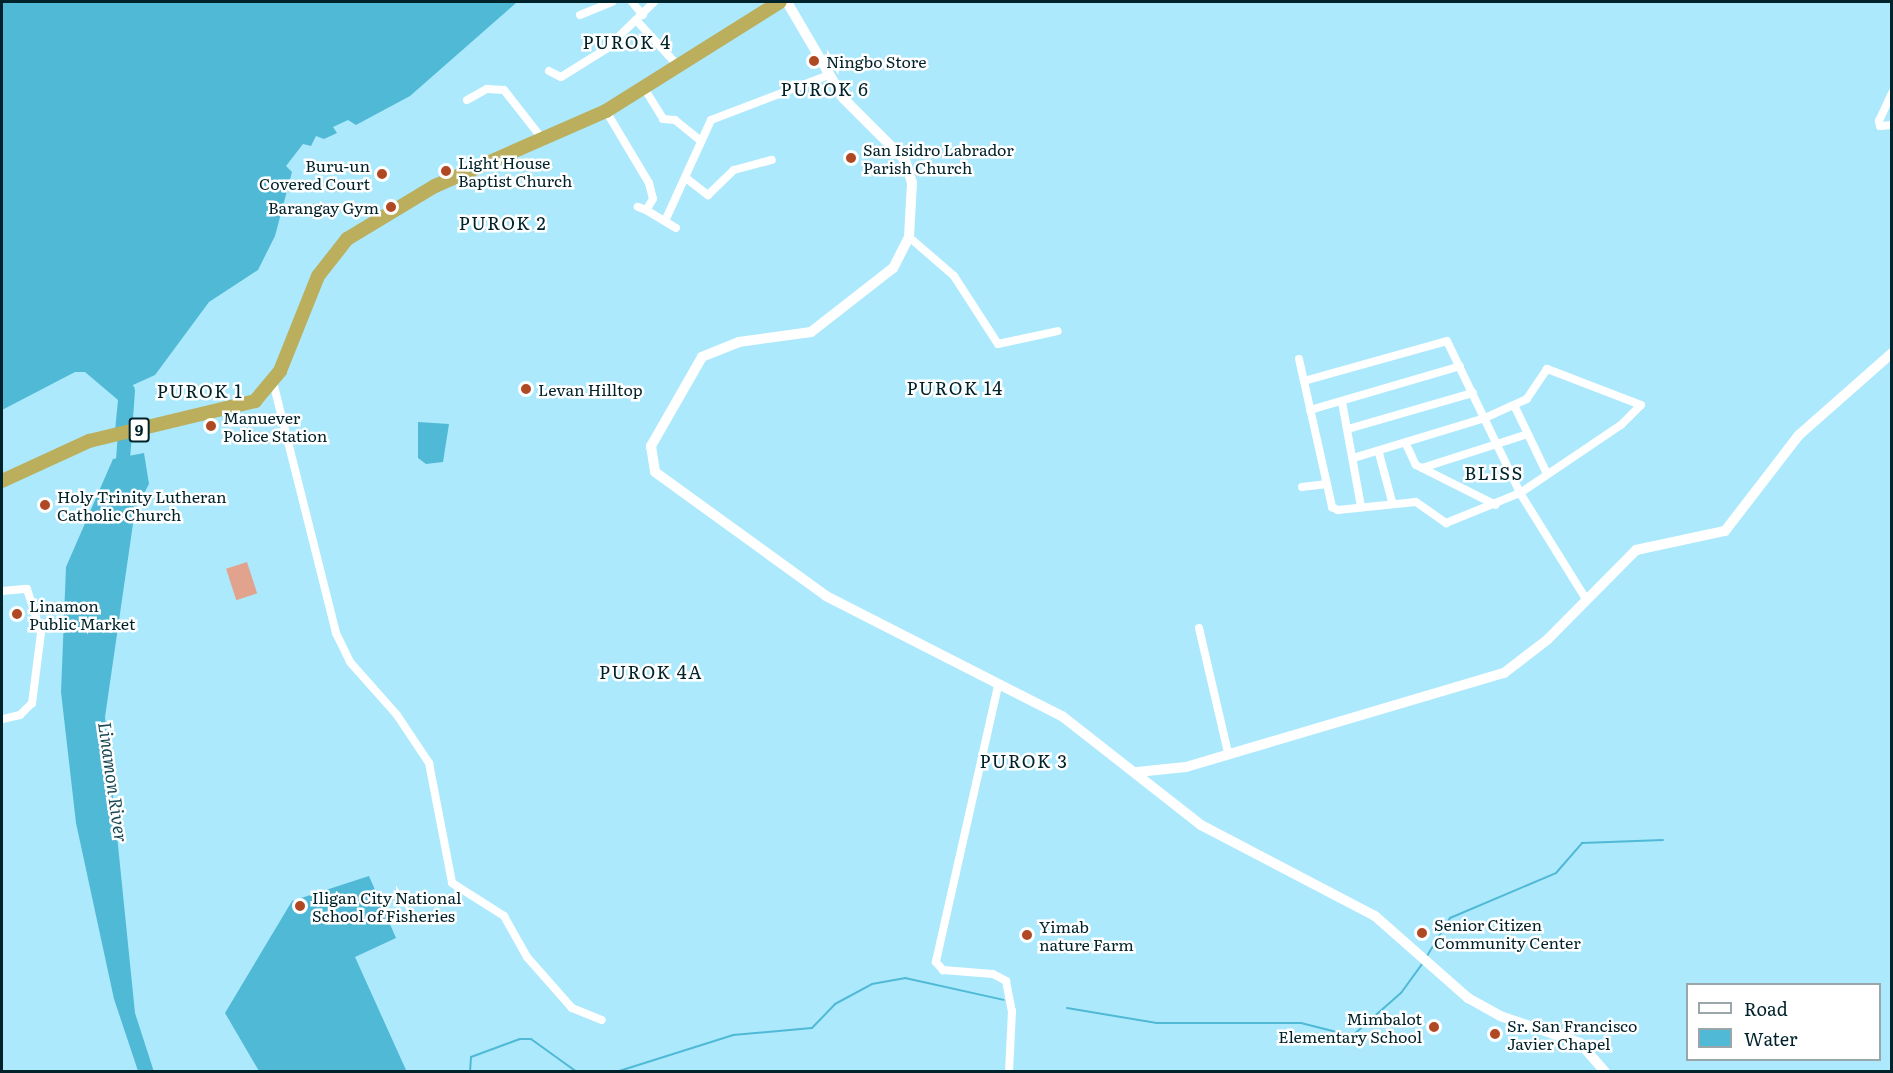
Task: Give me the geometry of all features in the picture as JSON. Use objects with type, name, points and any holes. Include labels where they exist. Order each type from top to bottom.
[{"type":"highway","name":"9","points":[[2,481],[89,441],[245,405],[273,382],[318,276],[347,239],[435,186],[544,142],[606,111],[780,2]]},
{"type":"street","points":[[580,15],[614,2]]},
{"type":"street","points":[[632,2],[640,18],[679,67]]},
{"type":"street","points":[[549,71],[558,77],[616,42],[654,2]]},
{"type":"street","points":[[787,2],[829,75],[864,124],[909,169],[909,237],[892,268],[811,332],[739,342],[702,357],[651,446],[651,464],[673,490],[826,597],[1071,721],[1216,834],[1354,903],[1420,952],[1447,980],[1486,1010],[1580,1043],[1605,1071]]},
{"type":"street","points":[[665,221],[686,178],[700,140],[720,114],[829,75]]},
{"type":"street","points":[[644,88],[663,119],[675,120],[700,140]]},
{"type":"street","points":[[467,100],[487,89],[504,90],[544,142]]},
{"type":"street","points":[[1892,93],[1879,124],[1892,125]]},
{"type":"street","points":[[606,111],[649,183],[653,196],[642,208],[676,228]]},
{"type":"street","points":[[686,178],[708,195],[734,170],[772,160]]},
{"type":"street","points":[[909,237],[954,276],[998,344],[1058,331]]},
{"type":"street","points":[[1304,381],[1438,340],[1447,341],[1520,493],[1586,599]]},
{"type":"street","points":[[1137,772],[1186,767],[1504,673],[1547,640],[1636,550],[1725,531],[1799,435],[1892,353]]},
{"type":"street","points":[[1299,358],[1334,509],[1392,502],[1416,502],[1441,524],[1496,505],[1520,493],[1641,405],[1551,369],[1543,370],[1527,399],[1485,418],[1379,453],[1353,458]]},
{"type":"street","points":[[1310,410],[1460,366]]},
{"type":"street","points":[[273,382],[336,633],[350,662],[390,706],[429,764],[452,883],[504,915],[527,957],[572,1008],[602,1020]]},
{"type":"street","points":[[1348,429],[1473,393]]},
{"type":"street","points":[[1342,402],[1361,507]]},
{"type":"street","points":[[1514,405],[1547,474]]},
{"type":"street","points":[[1422,468],[1528,434]]},
{"type":"street","points":[[1406,444],[1422,468],[1496,505]]},
{"type":"street","points":[[1379,453],[1392,502]]},
{"type":"street","points":[[1302,487],[1327,484]]},
{"type":"street","points":[[2,591],[27,590],[41,633],[32,703],[20,715],[2,719]]},
{"type":"street","points":[[1199,628],[1228,753]]},
{"type":"street","points":[[998,686],[936,962],[943,970],[993,974],[1006,981],[1012,1011],[1009,1071]]},
{"type":"shaded area","points":[[247,562],[257,593],[236,600],[226,569]]},
{"type":"water","points":[[2,2],[517,2],[410,96],[356,125],[348,120],[333,127],[337,133],[324,139],[316,136],[311,146],[303,144],[286,166],[292,172],[275,236],[258,270],[209,302],[155,375],[122,390],[132,393],[131,428],[115,431],[118,400],[85,372],[75,372],[2,410]]},
{"type":"water","points":[[418,422],[449,424],[443,462],[426,464],[418,458]]},
{"type":"water","points":[[144,453],[149,484],[135,510],[105,717],[135,1013],[154,1072],[138,1071],[114,999],[76,823],[61,692],[66,567],[113,459]]},
{"type":"water","points":[[369,876],[396,938],[355,957],[406,1070],[259,1071],[225,1013],[292,901]]},
{"type":"waterway","name":"Linamon River","points":[[122,474],[128,390]]},
{"type":"waterway","points":[[1427,956],[1450,918],[1556,873],[1582,843],[1663,840]]},
{"type":"waterway","points":[[1067,1008],[1157,1023],[1301,1023],[1352,1036],[1401,993],[1422,964]]},
{"type":"waterway","points":[[616,1072],[733,1035],[812,1028],[835,1004],[872,984],[905,978],[1004,1000]]},
{"type":"waterway","points":[[470,1072],[471,1057],[520,1039],[531,1039],[577,1072]]},
{"type":"place","name":"Ningbo Store","points":[[814,61]]},
{"type":"place","name":"San Isidro Labrador Parish Church","points":[[851,158]]},
{"type":"place","name":"Light House Baptist Church","points":[[446,171]]},
{"type":"place","name":"Buru-un Covered Court","points":[[382,174]]},
{"type":"place","name":"Barangay Gym","points":[[391,207]]},
{"type":"place","name":"Levan Hilltop","points":[[526,389]]},
{"type":"place","name":"Manuever Police Station","points":[[211,426]]},
{"type":"place","name":"Holy Trinity Lutheran Catholic Church","points":[[45,505]]},
{"type":"place","name":"Linamon Public Market","points":[[17,614]]},
{"type":"place","name":"Iligan City National School of Fisheries","points":[[300,906]]},
{"type":"place","name":"Senior Citizen Community Center","points":[[1422,933]]},
{"type":"place","name":"Yimab nature Farm","points":[[1027,935]]},
{"type":"place","name":"Mimbalot Elementary School","points":[[1434,1027]]},
{"type":"place","name":"Sr. San Francisco Javier Chapel","points":[[1495,1034]]},
{"type":"district","name":"PUROK 4","points":[[627,42]]},
{"type":"district","name":"PUROK 6","points":[[825,89]]},
{"type":"district","name":"PUROK 2","points":[[503,223]]},
{"type":"district","name":"PUROK 14","points":[[955,388]]},
{"type":"district","name":"PUROK 1","points":[[200,391]]},
{"type":"district","name":"BLISS","points":[[1494,473]]},
{"type":"district","name":"PUROK 4A","points":[[651,672]]},
{"type":"district","name":"PUROK 3","points":[[1024,761]]}]
